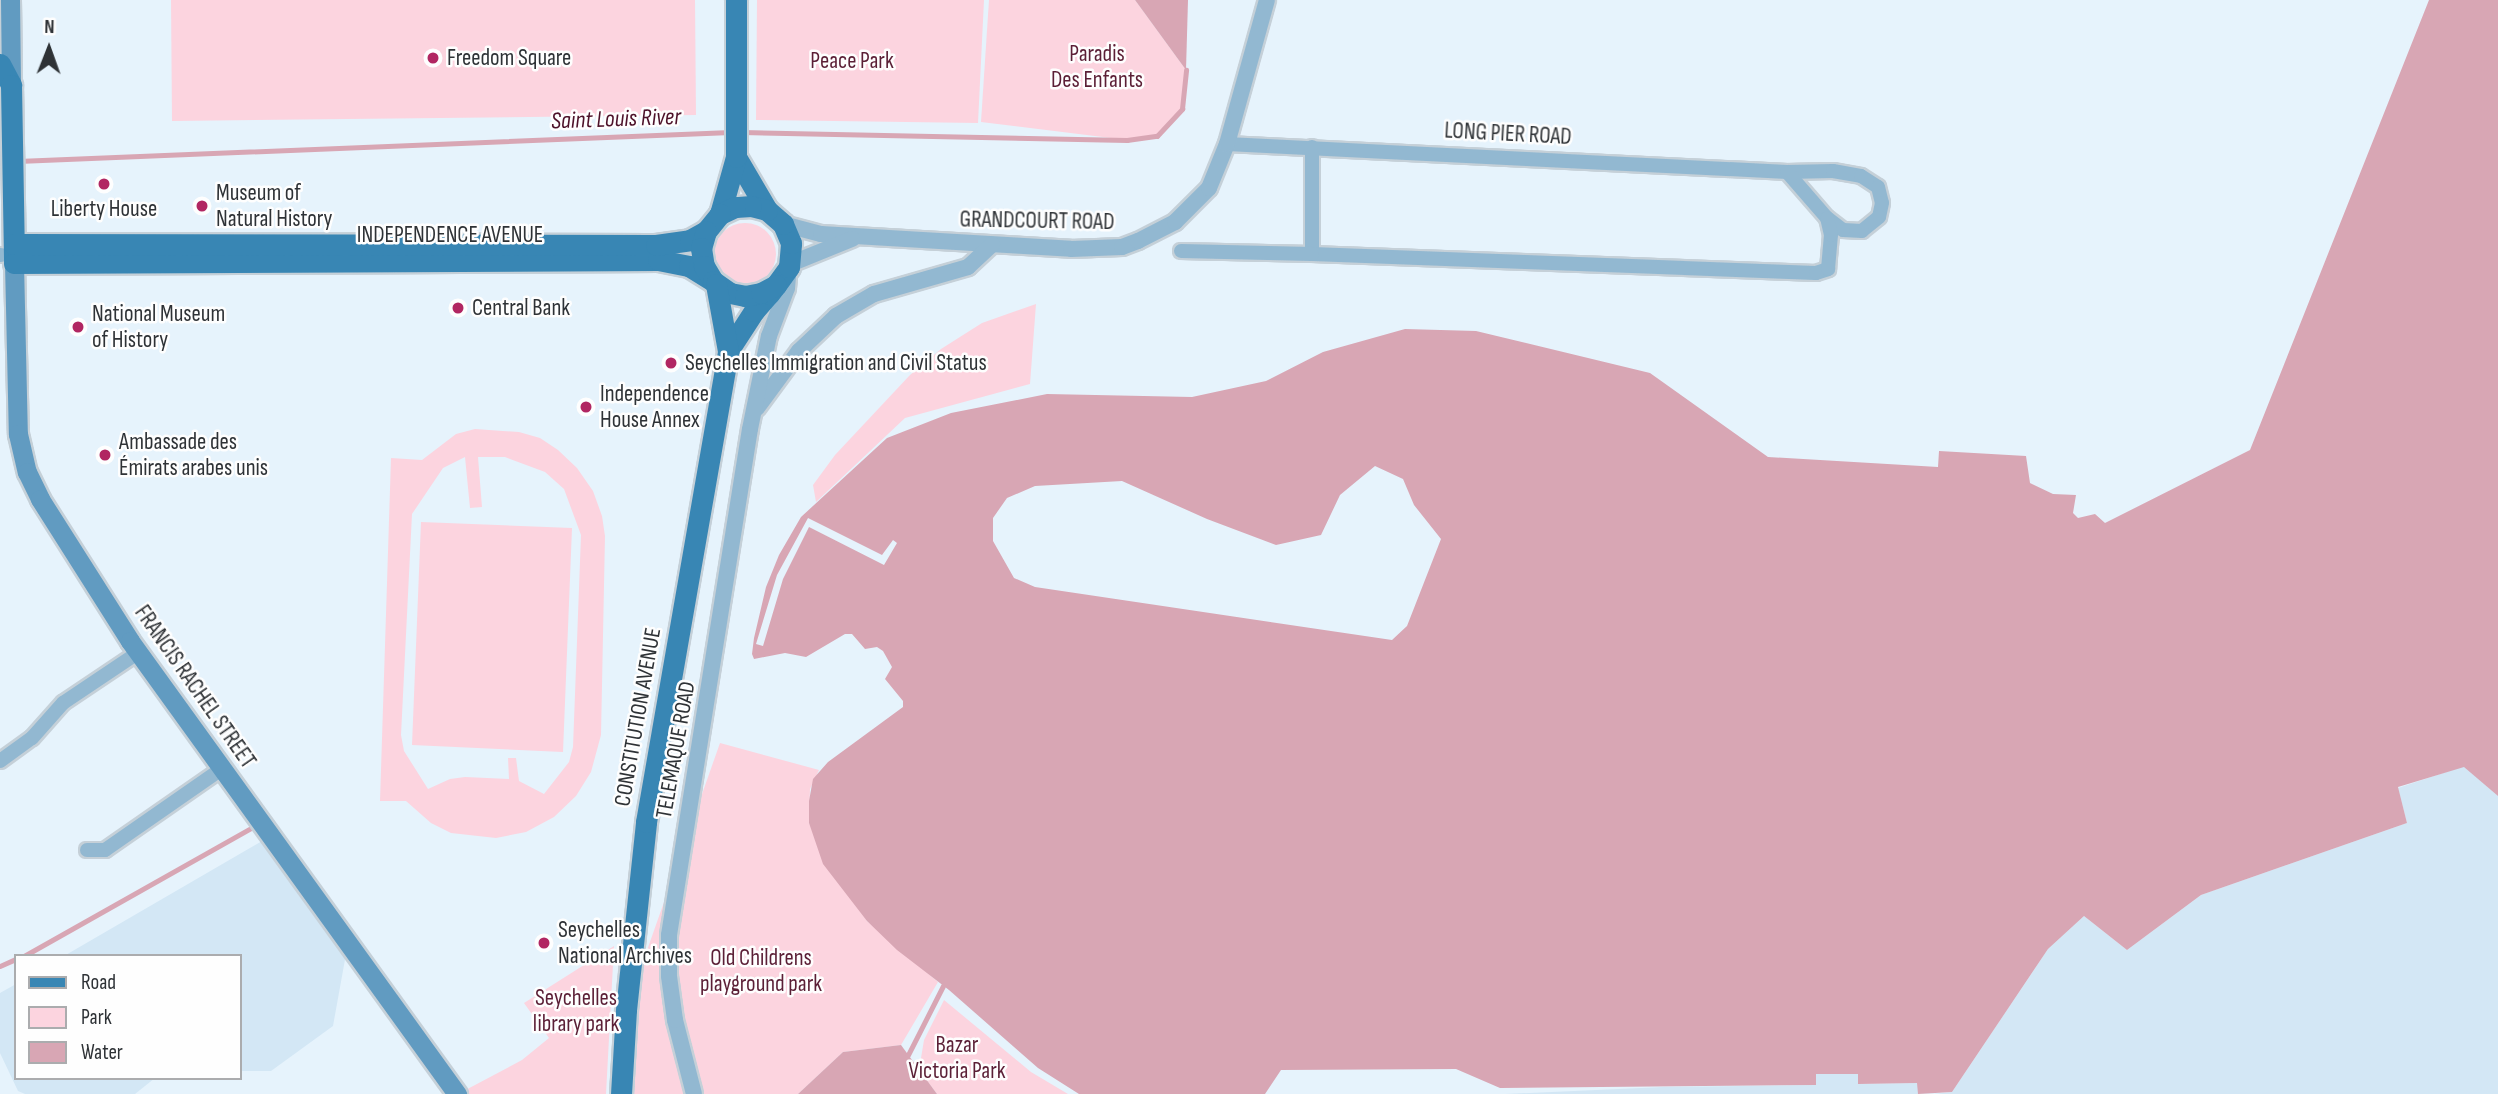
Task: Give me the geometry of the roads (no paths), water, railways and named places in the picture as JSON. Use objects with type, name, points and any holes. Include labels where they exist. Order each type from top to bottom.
[{"type":"main road","points":[[736,0],[736,151],[713,222],[701,248],[704,265],[714,282],[730,292],[746,296],[761,293],[776,285],[790,265],[791,243],[736,151]]},
{"type":"main road","points":[[0,32],[10,4]]},
{"type":"main road","points":[[7,254],[12,160],[10,4]]},
{"type":"main road","points":[[0,64],[11,85]]},
{"type":"main road","points":[[713,222],[735,207],[751,206],[775,217]]},
{"type":"main road","name":"INDEPENDENCE AVENUE","points":[[7,254],[656,245],[690,240],[713,222]]},
{"type":"main road","name":"INDEPENDENCE AVENUE","points":[[7,254],[659,260],[689,266],[714,282]]},
{"type":"main road","name":"FRANCIS RACHEL STREET","points":[[7,254],[19,434],[27,472],[56,525],[139,652],[457,1094]]},
{"type":"main road","name":"CONSTITUTION AVENUE","points":[[621,1094],[626,1010],[646,821],[728,351],[714,282]]},
{"type":"main road","name":"CONSTITUTION AVENUE","points":[[728,351],[754,311],[776,285]]},
{"type":"street","name":"GRANDCOURT ROAD","points":[[775,217],[821,234],[858,237],[1099,249],[1138,242],[1175,222],[1209,188],[1227,144],[1266,0]]},
{"type":"street","name":"LONG PIER ROAD","points":[[1227,144],[1849,173],[1870,180],[1878,187],[1882,203],[1879,217],[1871,227],[1853,233],[1835,226],[1787,172]]},
{"type":"street","points":[[1312,147],[1312,254]]},
{"type":"street","points":[[1181,251],[1816,273],[1828,269],[1831,235],[1827,218]]},
{"type":"street","points":[[790,265],[858,237]]},
{"type":"street","name":"TELEMAQUE ROAD","points":[[753,413],[824,324],[874,294],[968,267],[992,245]]},
{"type":"street","name":"TELEMAQUE ROAD","points":[[694,1094],[676,1020],[669,975],[669,935],[753,413],[769,335],[787,288],[790,265]]},
{"type":"street","points":[[0,761],[32,738],[64,703],[139,652]]},
{"type":"street","points":[[87,850],[105,850],[223,768]]},
{"type":"water","points":[[1135,0],[1188,0],[1186,70]]},
{"type":"water","points":[[2429,0],[2498,0],[2498,796],[2464,767],[2398,787],[2407,823],[2201,895],[2127,950],[2084,916],[2048,949],[1952,1092],[1918,1094],[1917,1083],[1858,1084],[1858,1074],[1816,1074],[1816,1085],[1500,1088],[1456,1069],[1281,1070],[1265,1094],[1079,1094],[1038,1068],[949,990],[897,950],[867,921],[823,864],[809,823],[813,779],[828,762],[903,707],[903,701],[885,679],[892,667],[883,651],[877,647],[865,649],[852,634],[845,634],[806,657],[785,653],[754,659],[752,654],[766,587],[779,555],[801,517],[887,438],[951,413],[1047,394],[1192,397],[1266,381],[1323,352],[1405,329],[1476,331],[1650,373],[1768,457],[1938,467],[1939,451],[2026,456],[2030,483],[2053,494],[2076,495],[2073,513],[2078,518],[2095,514],[2105,523],[2250,450]],"holes":[[[1375,466],[1403,479],[1414,505],[1441,539],[1407,626],[1392,640],[1035,587],[1014,578],[993,541],[993,518],[1007,498],[1035,486],[1122,481],[1207,519],[1276,545],[1321,535],[1340,495]]]},
{"type":"water","points":[[901,1045],[937,1094],[798,1094],[843,1052]]},
{"type":"waterway","name":"Saint Louis River","points":[[742,132],[1127,140],[1157,136],[1182,109],[1186,70]]},
{"type":"waterway","name":"Saint Louis River","points":[[18,161],[730,132]]},
{"type":"waterway","points":[[28,954],[255,826]]},
{"type":"waterway","points":[[0,966],[14,960]]},
{"type":"waterway","points":[[908,1055],[943,986]]},
{"type":"place","name":"Freedom Square","points":[[433,58]]},
{"type":"place","name":"Liberty House","points":[[104,184]]},
{"type":"place","name":"Museum of Natural History","points":[[202,206]]},
{"type":"place","name":"Central Bank","points":[[458,308]]},
{"type":"place","name":"National Museum of History","points":[[78,327]]},
{"type":"place","name":"Seychelles Immigration and Civil Status","points":[[671,363]]},
{"type":"place","name":"Independence House Annex","points":[[586,407]]},
{"type":"place","name":"Ambassade des Émirats arabes unis","points":[[105,455]]},
{"type":"place","name":"Seychelles National Archives","points":[[544,943]]},
{"type":"park label","name":"Peace Park","points":[[852,61]]},
{"type":"park label","name":"Paradis Des Enfants","points":[[1097,67]]},
{"type":"park label","name":"Old Childrens playground park","points":[[761,971]]},
{"type":"park label","name":"Seychelles library park","points":[[576,1011]]},
{"type":"park label","name":"Bazar Victoria Park","points":[[957,1058]]}]
